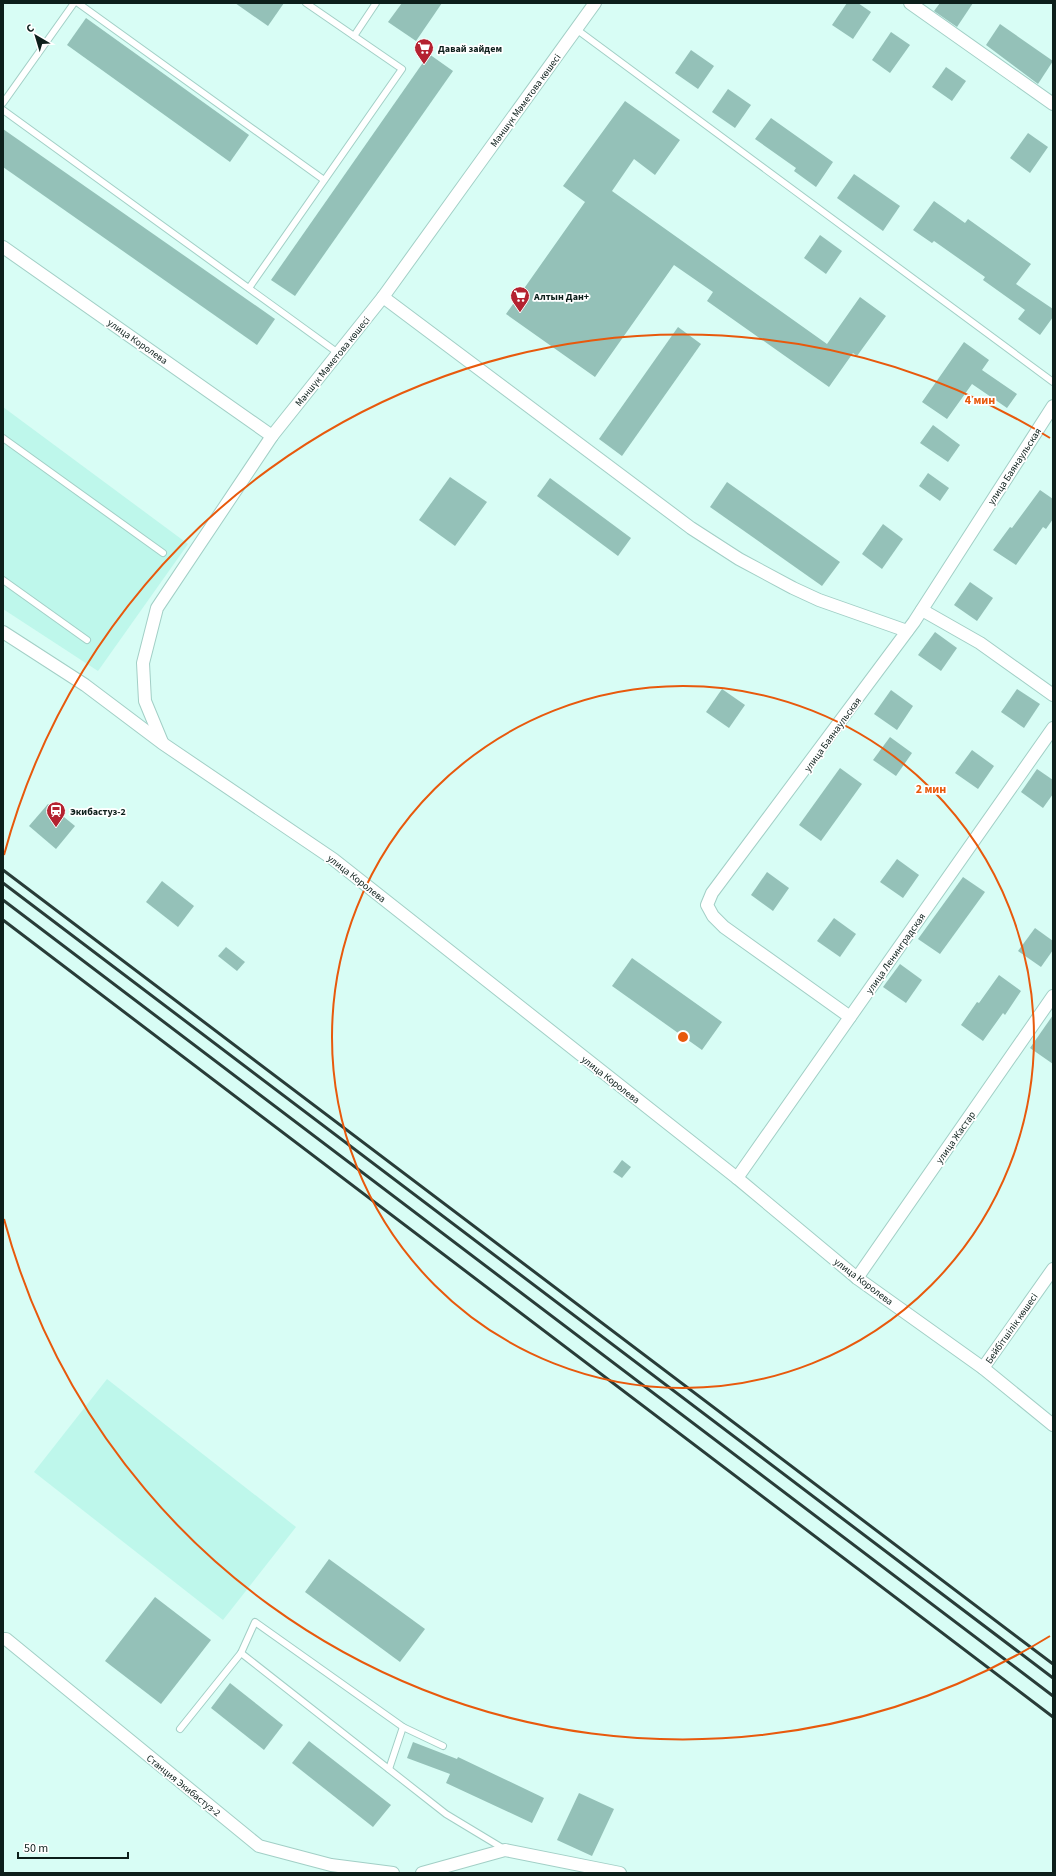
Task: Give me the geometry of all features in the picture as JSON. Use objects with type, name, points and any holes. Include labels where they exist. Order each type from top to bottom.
[{"type":"street","name":"Мәншүк Мәметова көшесі","points":[[162,743],[145,701],[143,663],[157,608],[272,436],[383,297],[595,3]]},
{"type":"street","points":[[910,3],[1053,104]]},
{"type":"street","name":"улица Королева","points":[[3,247],[272,436]]},
{"type":"street","points":[[383,297],[691,528],[739,559],[819,600],[907,632]]},
{"type":"street","name":"улица Баянаульская","points":[[850,1017],[724,927],[713,916],[707,906],[712,893],[907,632],[1053,406]]},
{"type":"street","points":[[922,610],[980,644],[1053,695]]},
{"type":"street","name":"улица Королева","points":[[3,632],[85,685],[162,743],[333,859],[737,1178],[857,1278],[983,1368],[1053,1425]]},
{"type":"street","name":"улица Ленинградская","points":[[737,1178],[1053,728]]},
{"type":"street","name":"улица Жастар","points":[[857,1278],[1053,996]]},
{"type":"street","name":"Бейбітшілік көшесі","points":[[983,1368],[1053,1270]]},
{"type":"street","name":"Станция Экибастуз-2","points":[[3,1639],[6,1638],[259,1846],[331,1866],[393,1873]]},
{"type":"street","points":[[422,1873],[505,1850],[620,1873]]},
{"type":"lane","points":[[3,103],[74,3]]},
{"type":"lane","points":[[78,3],[324,180]]},
{"type":"lane","points":[[249,288],[402,69],[306,3]]},
{"type":"lane","points":[[354,36],[376,3]]},
{"type":"lane","points":[[576,29],[1053,382]]},
{"type":"lane","points":[[3,110],[338,353]]},
{"type":"lane","points":[[3,438],[163,553]]},
{"type":"lane","points":[[3,580],[87,640]]},
{"type":"lane","points":[[180,1729],[241,1653],[255,1622],[403,1727],[443,1746]]},
{"type":"lane","points":[[241,1653],[446,1814],[505,1850]]},
{"type":"lane","points":[[389,1769],[403,1727]]},
{"type":"shaded area","points":[[3,407],[188,544],[98,671],[3,609]]},
{"type":"shaded area","points":[[107,1379],[296,1527],[223,1620],[34,1472]]},
{"type":"building","points":[[235,3],[284,3],[268,26]]},
{"type":"building","points":[[402,3],[442,3],[416,41],[388,22]]},
{"type":"building","points":[[847,3],[858,3],[871,12],[853,39],[832,25]]},
{"type":"building","points":[[940,3],[973,3],[957,27],[934,11]]},
{"type":"building","points":[[86,18],[249,135],[230,162],[67,45]]},
{"type":"building","points":[[1000,24],[1053,61],[1038,84],[986,45]]},
{"type":"building","points":[[891,32],[910,45],[890,73],[872,60]]},
{"type":"building","points":[[691,50],[714,66],[698,89],[675,73]]},
{"type":"building","points":[[429,54],[453,71],[295,296],[271,280]]},
{"type":"building","points":[[946,67],[966,81],[952,101],[932,87]]},
{"type":"building","points":[[728,89],[751,105],[735,128],[712,112]]},
{"type":"building","points":[[625,101],[680,140],[655,175],[634,159],[612,191],[827,344],[860,297],[886,316],[857,356],[853,353],[829,387],[707,301],[713,292],[674,265],[595,377],[506,314],[585,202],[563,186]]},
{"type":"building","points":[[771,118],[833,162],[816,187],[794,171],[796,168],[755,139]]},
{"type":"building","points":[[3,129],[275,319],[257,345],[3,167]]},
{"type":"building","points":[[1028,133],[1048,147],[1030,173],[1010,158]]},
{"type":"building","points":[[854,174],[900,206],[883,231],[837,198]]},
{"type":"building","points":[[934,201],[965,223],[968,219],[1031,264],[1016,284],[1053,309],[1053,317],[1040,335],[1018,319],[1025,310],[983,280],[985,277],[934,241],[932,243],[913,230]]},
{"type":"building","points":[[820,235],[842,251],[826,274],[804,258]]},
{"type":"building","points":[[678,327],[701,344],[622,456],[599,439]]},
{"type":"building","points":[[964,342],[989,360],[982,370],[1017,394],[1007,408],[972,384],[947,419],[922,402]]},
{"type":"building","points":[[933,425],[960,445],[948,462],[920,443]]},
{"type":"building","points":[[928,473],[949,488],[940,501],[919,486]]},
{"type":"building","points":[[450,477],[487,502],[455,546],[419,520]]},
{"type":"building","points":[[550,478],[631,538],[618,556],[537,496]]},
{"type":"building","points":[[727,482],[840,562],[822,586],[710,507]]},
{"type":"building","points":[[1040,490],[1053,499],[1053,519],[1046,529],[1043,527],[1016,565],[993,550],[1010,527],[1012,528]]},
{"type":"building","points":[[883,524],[903,539],[882,569],[862,554]]},
{"type":"building","points":[[970,582],[993,598],[977,621],[954,605]]},
{"type":"building","points":[[935,632],[957,648],[941,671],[918,655]]},
{"type":"building","points":[[722,689],[745,705],[729,728],[706,712]]},
{"type":"building","points":[[1017,689],[1040,704],[1024,728],[1001,712]]},
{"type":"building","points":[[891,690],[913,706],[897,730],[874,714]]},
{"type":"building","points":[[890,737],[912,753],[896,776],[873,760]]},
{"type":"building","points":[[972,750],[994,766],[978,789],[955,773]]},
{"type":"building","points":[[840,768],[862,784],[821,841],[799,825]]},
{"type":"building","points":[[1037,769],[1053,780],[1053,794],[1043,808],[1021,792]]},
{"type":"building","points":[[48,804],[75,826],[56,849],[29,826]]},
{"type":"building","points":[[897,859],[919,875],[903,898],[880,882]]},
{"type":"building","points":[[767,872],[789,888],[773,911],[751,895]]},
{"type":"building","points":[[963,877],[985,892],[940,954],[918,939]]},
{"type":"building","points":[[162,881],[194,906],[178,927],[146,902]]},
{"type":"building","points":[[834,918],[856,934],[840,957],[817,941]]},
{"type":"building","points":[[1035,928],[1053,941],[1053,950],[1041,967],[1018,951]]},
{"type":"building","points":[[226,947],[245,962],[237,971],[218,956]]},
{"type":"building","points":[[632,958],[722,1022],[702,1050],[612,986]]},
{"type":"building","points":[[900,964],[922,980],[906,1003],[883,987]]},
{"type":"building","points":[[999,975],[1021,991],[1005,1015],[1003,1013],[983,1041],[961,1025]]},
{"type":"building","points":[[1053,1015],[1053,1064],[1030,1048]]},
{"type":"building","points":[[622,1160],[631,1167],[622,1178],[613,1172]]},
{"type":"building","points":[[329,1559],[425,1629],[400,1662],[305,1592]]},
{"type":"building","points":[[155,1597],[211,1640],[161,1704],[105,1661]]},
{"type":"building","points":[[230,1683],[283,1725],[264,1750],[211,1708]]},
{"type":"building","points":[[309,1741],[391,1805],[373,1827],[292,1763]]},
{"type":"building","points":[[413,1742],[457,1759],[458,1757],[544,1798],[532,1823],[446,1783],[450,1774],[407,1758]]},
{"type":"building","points":[[579,1793],[614,1809],[592,1856],[557,1840]]},
{"type":"railway","points":[[3,870],[1053,1664]]},
{"type":"railway","points":[[3,883],[1053,1678]]},
{"type":"railway","points":[[3,900],[1053,1696]]},
{"type":"railway","points":[[3,920],[1053,1717]]},
{"type":"place","name":"Давай зайдем","points":[[424,65]]},
{"type":"place","name":"Алтын Дан+","points":[[520,313]]},
{"type":"place","name":"Экибастуз-2","points":[[56,828]]}]
